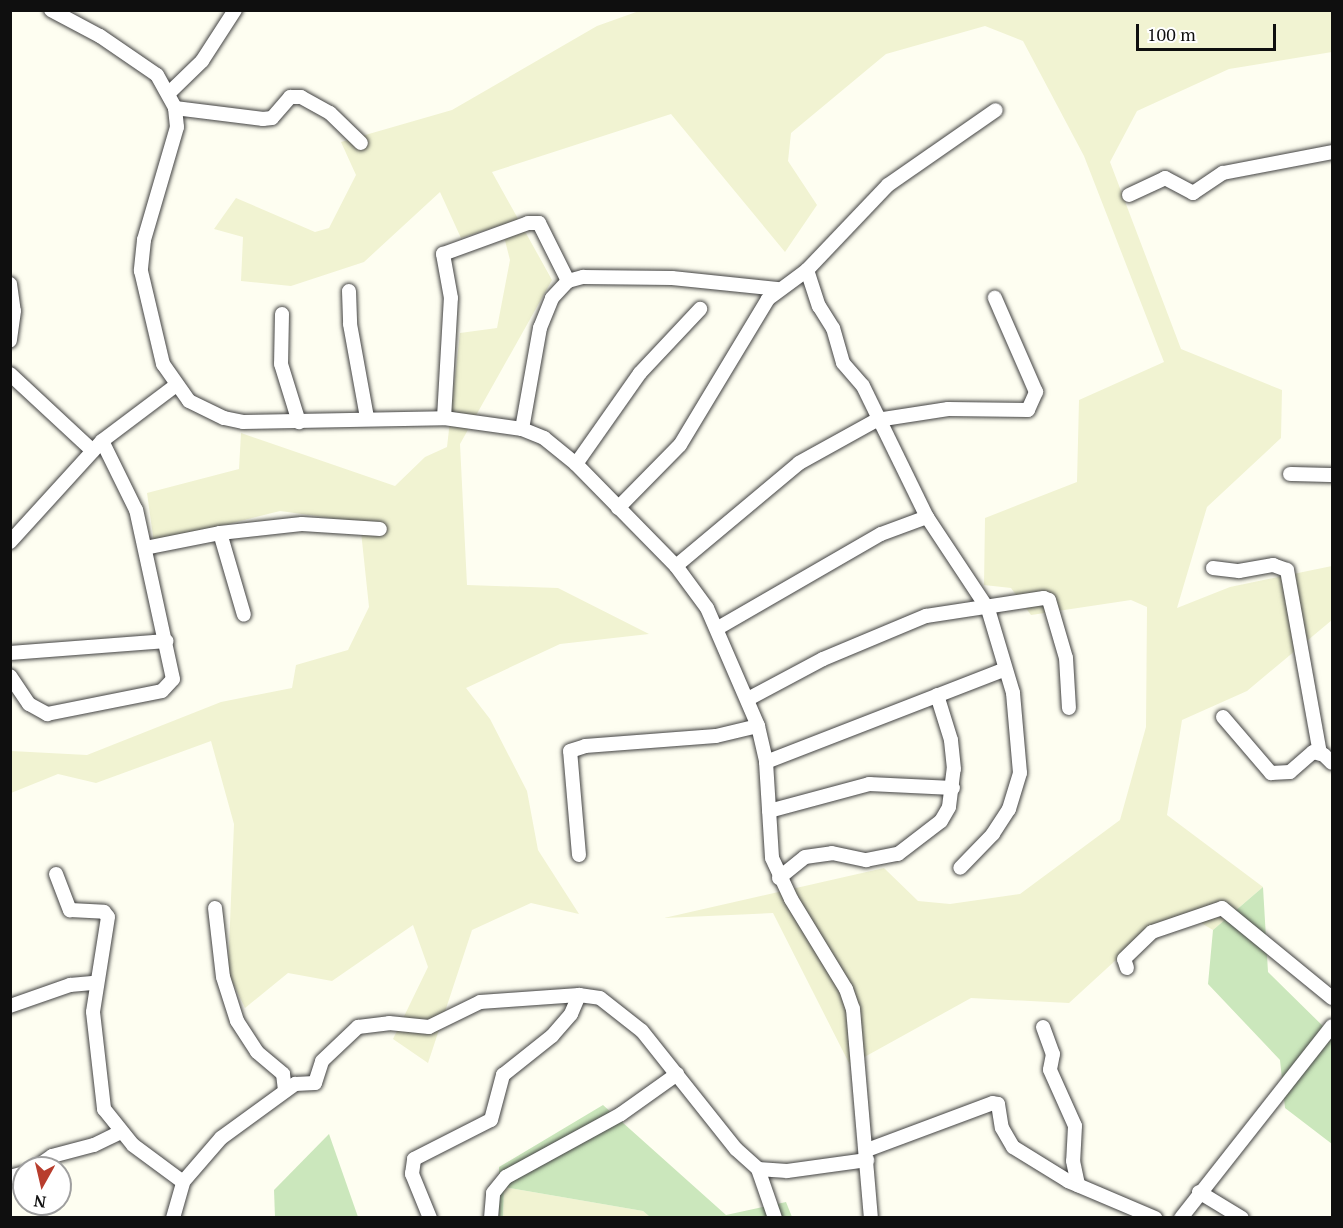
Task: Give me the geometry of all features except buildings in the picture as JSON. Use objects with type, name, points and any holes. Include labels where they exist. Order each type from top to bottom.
[{"type":"street","points":[[51,10],[100,36],[157,75],[175,108],[177,127],[144,240],[141,271],[156,344],[175,386],[189,401],[224,418],[270,424],[367,418],[444,418],[522,429],[544,438],[576,464],[676,566],[718,628],[758,726],[765,762],[772,858],[779,878],[846,989],[853,1009],[871,1218]]},
{"type":"street","points":[[168,93],[202,61],[234,11]]},
{"type":"street","points":[[175,108],[263,119],[272,118],[290,97],[301,96],[330,113],[361,143]]},
{"type":"street","points":[[618,508],[680,445],[759,314],[779,290],[807,270],[888,185],[996,110]]},
{"type":"street","points":[[1128,195],[1165,177],[1193,193],[1223,173],[1332,152]]},
{"type":"street","points":[[444,418],[451,297],[442,254],[528,223],[539,223],[568,281]]},
{"type":"street","points":[[807,270],[819,306],[833,328],[843,363],[863,386],[877,420],[927,517],[988,609],[1004,670],[1013,693],[1020,773],[1009,809],[993,834],[960,868]]},
{"type":"street","points":[[522,429],[540,328],[552,298],[568,281],[583,277],[672,278],[779,290]]},
{"type":"street","points":[[10,284],[14,310],[10,341]]},
{"type":"street","points":[[349,291],[350,324],[367,418]]},
{"type":"street","points":[[676,566],[799,463],[877,420],[948,410],[1028,410],[1035,392],[995,298]]},
{"type":"street","points":[[576,464],[640,373],[700,309]]},
{"type":"street","points":[[282,314],[280,364],[299,422]]},
{"type":"street","points":[[10,374],[97,446],[136,510],[167,641],[173,679],[162,691],[46,714],[29,704],[10,676]]},
{"type":"street","points":[[10,542],[97,446],[175,386]]},
{"type":"street","points":[[1290,474],[1332,475]]},
{"type":"street","points":[[718,628],[881,534],[927,517]]},
{"type":"street","points":[[145,548],[220,533],[302,524],[380,529]]},
{"type":"street","points":[[220,533],[244,615]]},
{"type":"street","points":[[1213,568],[1239,571],[1273,565],[1287,570],[1320,753],[1332,763]]},
{"type":"street","points":[[748,699],[879,634],[926,616],[988,609],[1037,598],[1049,600],[1066,658],[1069,708]]},
{"type":"street","points":[[10,653],[167,641]]},
{"type":"street","points":[[765,762],[1004,670]]},
{"type":"street","points":[[779,878],[805,858],[832,853],[866,860],[898,854],[941,821],[953,788],[951,740],[937,695]]},
{"type":"street","points":[[1223,717],[1271,773],[1290,772],[1304,758],[1320,753]]},
{"type":"street","points":[[579,855],[570,751],[585,746],[716,736],[758,726]]},
{"type":"street","points":[[769,811],[869,784],[953,788]]},
{"type":"street","points":[[56,874],[70,910],[104,912],[108,917],[103,958],[94,982],[93,1026],[102,1102],[106,1114],[133,1145],[183,1182]]},
{"type":"street","points":[[215,908],[223,977],[237,1021],[257,1052],[283,1074],[285,1091]]},
{"type":"street","points":[[1127,968],[1124,959],[1152,932],[1222,908],[1332,998]]},
{"type":"street","points":[[10,1006],[70,985],[94,982]]},
{"type":"street","points":[[430,1218],[412,1174],[414,1159],[491,1120],[503,1075],[552,1036],[571,1014],[579,995]]},
{"type":"street","points":[[173,1218],[183,1182],[221,1138],[295,1084],[315,1083],[322,1061],[358,1027],[388,1023],[429,1027],[480,1002],[579,995],[600,998],[632,1022],[677,1074],[736,1149],[758,1169],[775,1218]]},
{"type":"street","points":[[1180,1218],[1332,1026]]},
{"type":"street","points":[[1043,1027],[1053,1053],[1050,1070],[1075,1126],[1073,1161],[1078,1185]]},
{"type":"street","points":[[491,1218],[493,1193],[506,1177],[621,1114],[677,1074]]},
{"type":"street","points":[[758,1169],[786,1171],[867,1155],[993,1103],[998,1104],[1002,1128],[1013,1147],[1078,1185],[1155,1218]]},
{"type":"street","points":[[52,1156],[84,1149],[122,1132]]},
{"type":"street","points":[[1199,1192],[1242,1218]]},
{"type":"green space","points":[[1323,10],[1332,12],[1332,52],[1229,69],[1137,111],[1110,162],[1181,349],[1282,390],[1281,438],[1207,507],[1177,608],[1230,587],[1332,566],[1332,620],[1247,691],[1182,720],[1167,815],[1263,887],[1213,930],[1191,917],[1129,948],[1069,1003],[971,998],[850,1065],[773,913],[664,918],[884,868],[918,901],[950,904],[1020,894],[1120,820],[1146,727],[1147,607],[1131,600],[1031,615],[1011,588],[984,585],[985,518],[1077,482],[1079,400],[1164,362],[1084,156],[1023,41],[985,26],[886,54],[791,133],[788,161],[817,205],[785,252],[671,114],[492,172],[552,280],[460,444],[467,585],[558,588],[649,634],[560,644],[466,688],[490,719],[527,791],[538,850],[579,914],[531,903],[472,930],[428,1063],[393,1039],[428,967],[413,925],[332,981],[288,973],[245,1008],[228,973],[234,824],[211,741],[96,783],[58,774],[11,793],[11,751],[87,755],[221,702],[292,688],[296,665],[348,650],[369,607],[360,522],[280,511],[154,543],[147,493],[239,469],[241,433],[395,486],[425,457],[447,447],[460,333],[497,328],[510,260],[501,225],[461,238],[440,192],[364,262],[291,286],[241,281],[243,237],[214,229],[236,198],[315,232],[329,228],[356,175],[341,142],[452,110],[597,26],[639,11]]},
{"type":"green space","points":[[1263,887],[1268,972],[1332,1035],[1332,1144],[1285,1108],[1280,1060],[1208,984],[1213,930]]},
{"type":"green space","points":[[603,1105],[726,1215],[786,1202],[792,1217],[650,1217],[643,1211],[504,1187],[503,1217],[499,1217],[499,1167]]},
{"type":"green space","points":[[329,1134],[358,1217],[275,1217],[274,1190]]},
{"type":"green space","points":[[504,1187],[643,1211],[650,1217],[503,1218]]}]
